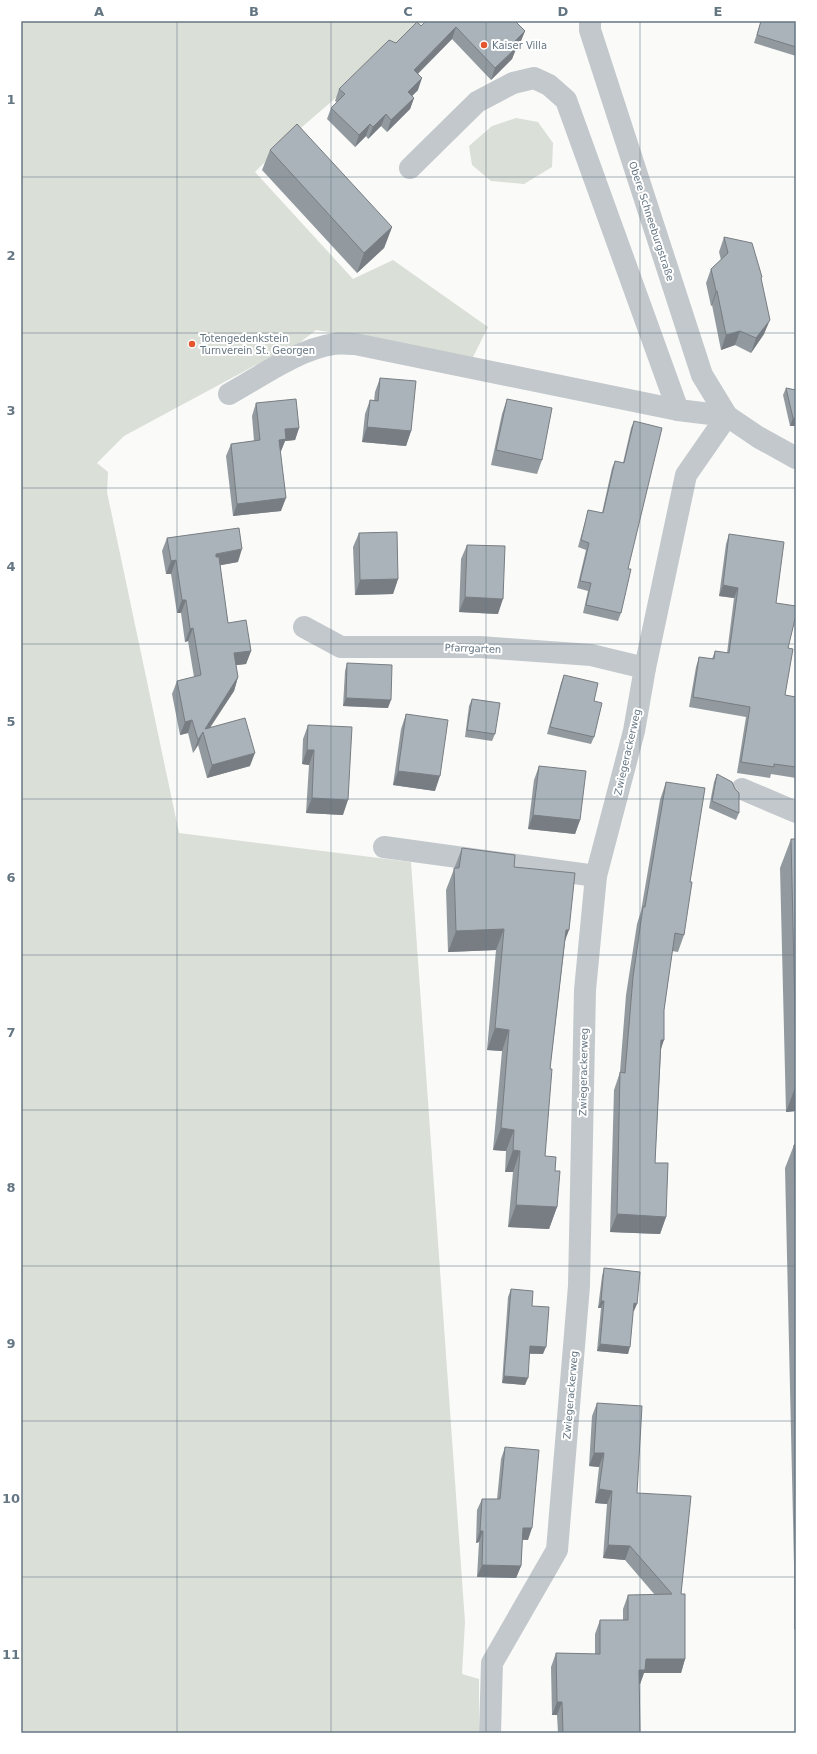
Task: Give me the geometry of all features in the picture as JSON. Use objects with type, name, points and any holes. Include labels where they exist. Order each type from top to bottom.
[{"type":"street","name":"Obere Schneeburgstraße","points":[[590,21],[590,30],[702,375],[727,416],[758,437],[796,458]]},
{"type":"street","points":[[410,168],[477,102],[513,83],[534,78],[549,85],[566,100],[678,410]]},
{"type":"street","name":"Obere Schneeburgstraße","points":[[229,394],[302,353],[318,347],[336,344],[355,344],[678,410],[727,416]]},
{"type":"street","name":"Zwiegerackerweg","points":[[490,1733],[492,1664],[557,1550],[579,1286],[585,990],[596,876],[634,731],[645,668],[686,475],[727,416]]},
{"type":"street","name":"Pfarrgarten","points":[[304,627],[341,647],[480,647],[583,654],[645,668]]},
{"type":"street","points":[[742,789],[796,812]]},
{"type":"street","points":[[384,847],[596,876]]},
{"type":"shaded area","points":[[21,21],[425,21],[288,139],[255,172],[353,279],[393,260],[488,327],[470,363],[368,338],[316,330],[289,351],[254,366],[124,436],[97,463],[108,472],[107,492],[179,833],[411,862],[465,1622],[462,1674],[479,1679],[479,1733],[21,1733]]},
{"type":"shaded area","points":[[516,118],[538,122],[553,143],[552,167],[524,184],[491,181],[472,165],[469,146],[492,126]]},
{"type":"building","points":[[426,21],[515,21],[525,31],[513,43],[517,47],[495,68],[456,27],[414,70],[422,78],[408,92],[414,98],[391,120],[386,114],[373,127],[370,124],[359,135],[331,108],[345,94],[339,89],[389,40],[396,43],[417,22],[421,26]]},
{"type":"building","points":[[761,21],[796,21],[796,47],[757,35]]},
{"type":"building","points":[[297,124],[392,227],[364,253],[270,150]]},
{"type":"building","points":[[724,237],[752,243],[762,277],[770,320],[756,338],[740,331],[726,335],[711,269],[728,253]]},
{"type":"building","points":[[380,378],[416,381],[411,431],[367,427],[370,400],[378,401]]},
{"type":"building","points":[[786,388],[796,390],[796,419],[793,418]]},
{"type":"building","points":[[296,399],[299,428],[285,429],[286,439],[279,440],[286,498],[237,504],[231,444],[260,440],[256,403]]},
{"type":"building","points":[[507,399],[552,408],[542,460],[496,450]]},
{"type":"building","points":[[634,421],[662,428],[628,569],[631,569],[621,613],[586,605],[591,583],[580,581],[589,543],[581,540],[588,510],[603,513],[615,461],[624,463]]},
{"type":"building","points":[[239,528],[242,549],[216,554],[216,557],[219,557],[228,623],[246,620],[251,651],[234,653],[238,677],[205,729],[245,718],[255,753],[212,765],[203,732],[198,740],[192,720],[185,722],[177,681],[201,675],[193,628],[190,629],[186,600],[182,600],[176,560],[171,561],[167,538]]},
{"type":"building","points":[[397,532],[398,579],[360,580],[359,533]]},
{"type":"building","points":[[729,534],[784,542],[776,603],[796,606],[796,615],[788,648],[793,649],[785,695],[796,697],[796,767],[774,764],[774,767],[741,762],[750,707],[693,697],[699,657],[714,659],[715,651],[729,653],[738,588],[723,585]]},
{"type":"building","points":[[467,545],[505,546],[503,599],[465,597]]},
{"type":"building","points":[[347,663],[392,665],[391,700],[346,698]]},
{"type":"building","points":[[564,675],[598,683],[594,701],[602,703],[594,737],[550,727]]},
{"type":"building","points":[[472,699],[500,703],[495,734],[467,730]]},
{"type":"building","points":[[406,714],[448,720],[440,776],[398,771]]},
{"type":"building","points":[[308,725],[352,727],[348,800],[312,798],[314,750],[307,750]]},
{"type":"building","points":[[539,766],[586,771],[580,820],[533,815]]},
{"type":"building","points":[[717,774],[732,782],[735,789],[739,793],[739,813],[712,801]]},
{"type":"building","points":[[666,782],[705,788],[690,882],[692,882],[684,935],[675,933],[664,1010],[664,1040],[661,1040],[655,1163],[668,1163],[666,1217],[617,1214],[620,1072],[625,1073],[633,977],[643,907],[645,907]]},
{"type":"building","points":[[791,839],[796,839],[796,1057]]},
{"type":"building","points":[[462,848],[515,855],[514,867],[575,873],[569,930],[566,930],[550,1069],[552,1069],[545,1156],[556,1157],[555,1171],[560,1171],[557,1207],[516,1205],[520,1151],[513,1150],[514,1130],[501,1128],[509,1030],[495,1028],[504,929],[456,931],[454,868],[459,868]]},
{"type":"building","points":[[796,1144],[796,1243],[794,1145]]},
{"type":"building","points":[[604,1268],[640,1272],[637,1304],[634,1303],[630,1347],[600,1344],[604,1301],[601,1301]]},
{"type":"building","points":[[511,1289],[533,1291],[532,1306],[549,1307],[546,1347],[530,1346],[528,1378],[504,1376]]},
{"type":"building","points":[[597,1403],[642,1406],[637,1493],[691,1496],[681,1594],[685,1594],[685,1659],[646,1659],[645,1670],[639,1670],[640,1733],[563,1733],[562,1702],[557,1702],[556,1653],[600,1654],[600,1620],[628,1620],[628,1595],[672,1594],[630,1546],[608,1545],[612,1491],[599,1489],[604,1453],[594,1453]]},
{"type":"building","points":[[505,1447],[539,1450],[532,1528],[523,1528],[521,1566],[482,1565],[483,1531],[480,1531],[482,1499],[500,1499]]},
{"type":"place","name":"Kaiser Villa","points":[[484,45]]},
{"type":"place","name":"Totengedenkstein Turnverein St. Georgen","points":[[192,344]]}]
